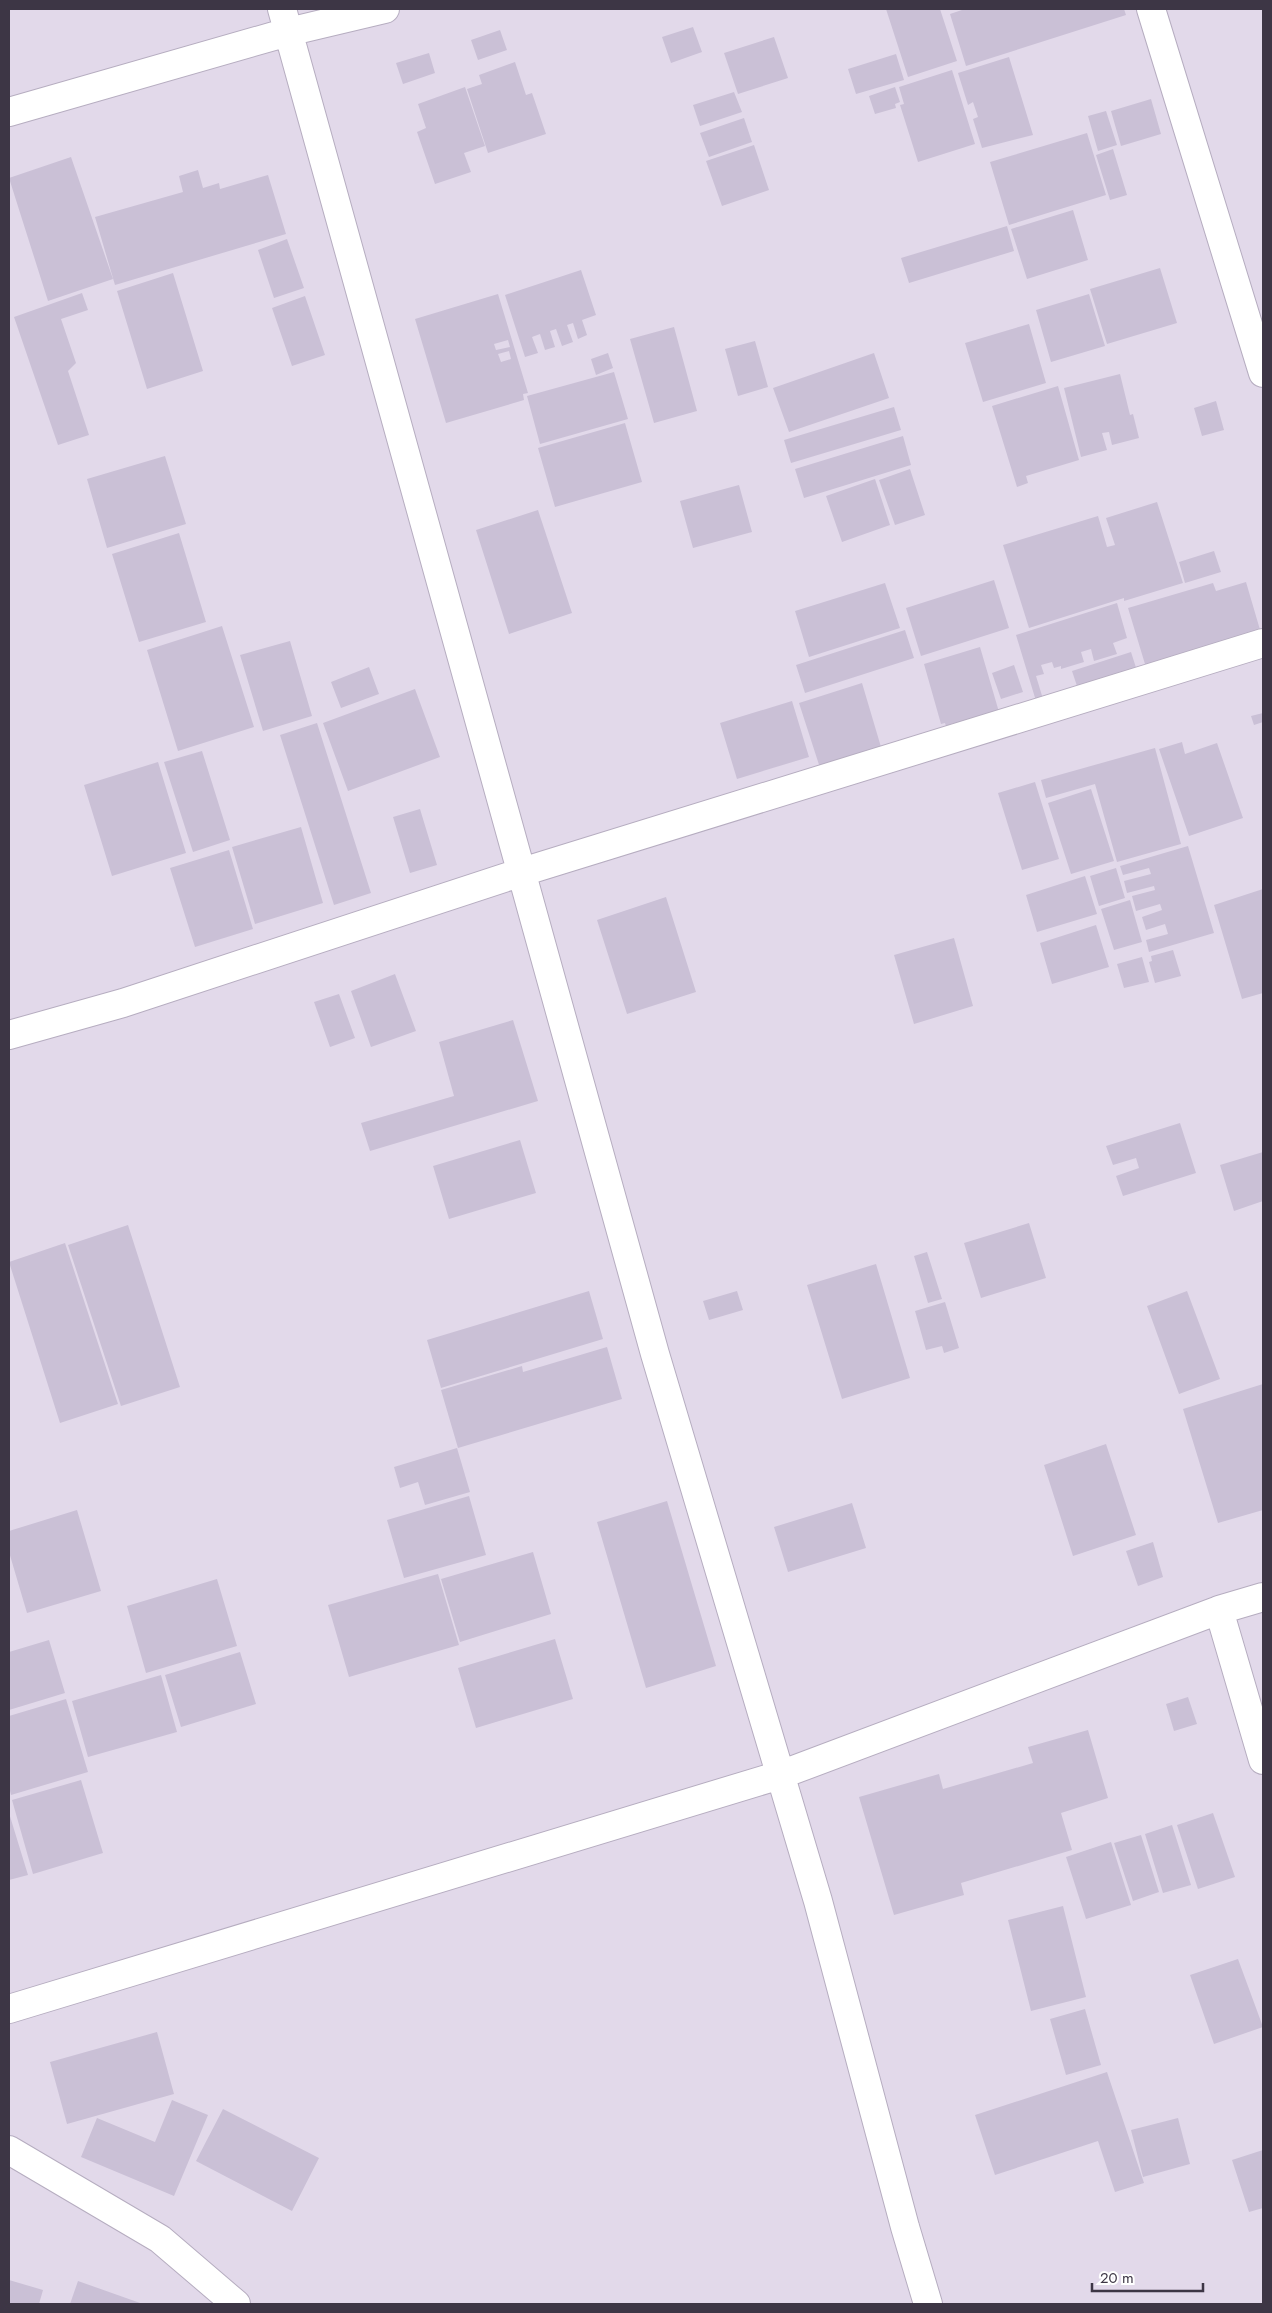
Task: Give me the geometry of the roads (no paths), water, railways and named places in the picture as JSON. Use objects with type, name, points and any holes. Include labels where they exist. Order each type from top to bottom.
[{"type":"street","points":[[9,112],[285,20],[385,9]]},
{"type":"street","points":[[1151,9],[1263,374]]},
{"type":"street","points":[[285,20],[655,1354],[818,1900],[905,2227],[928,2304]]},
{"type":"street","points":[[9,1035],[123,1003],[522,872],[1263,643]]},
{"type":"street","points":[[9,2009],[780,1775],[1218,1610],[1263,1597]]},
{"type":"street","points":[[1218,1610],[1263,1760]]},
{"type":"street","points":[[9,2150],[160,2239],[236,2304]]}]
